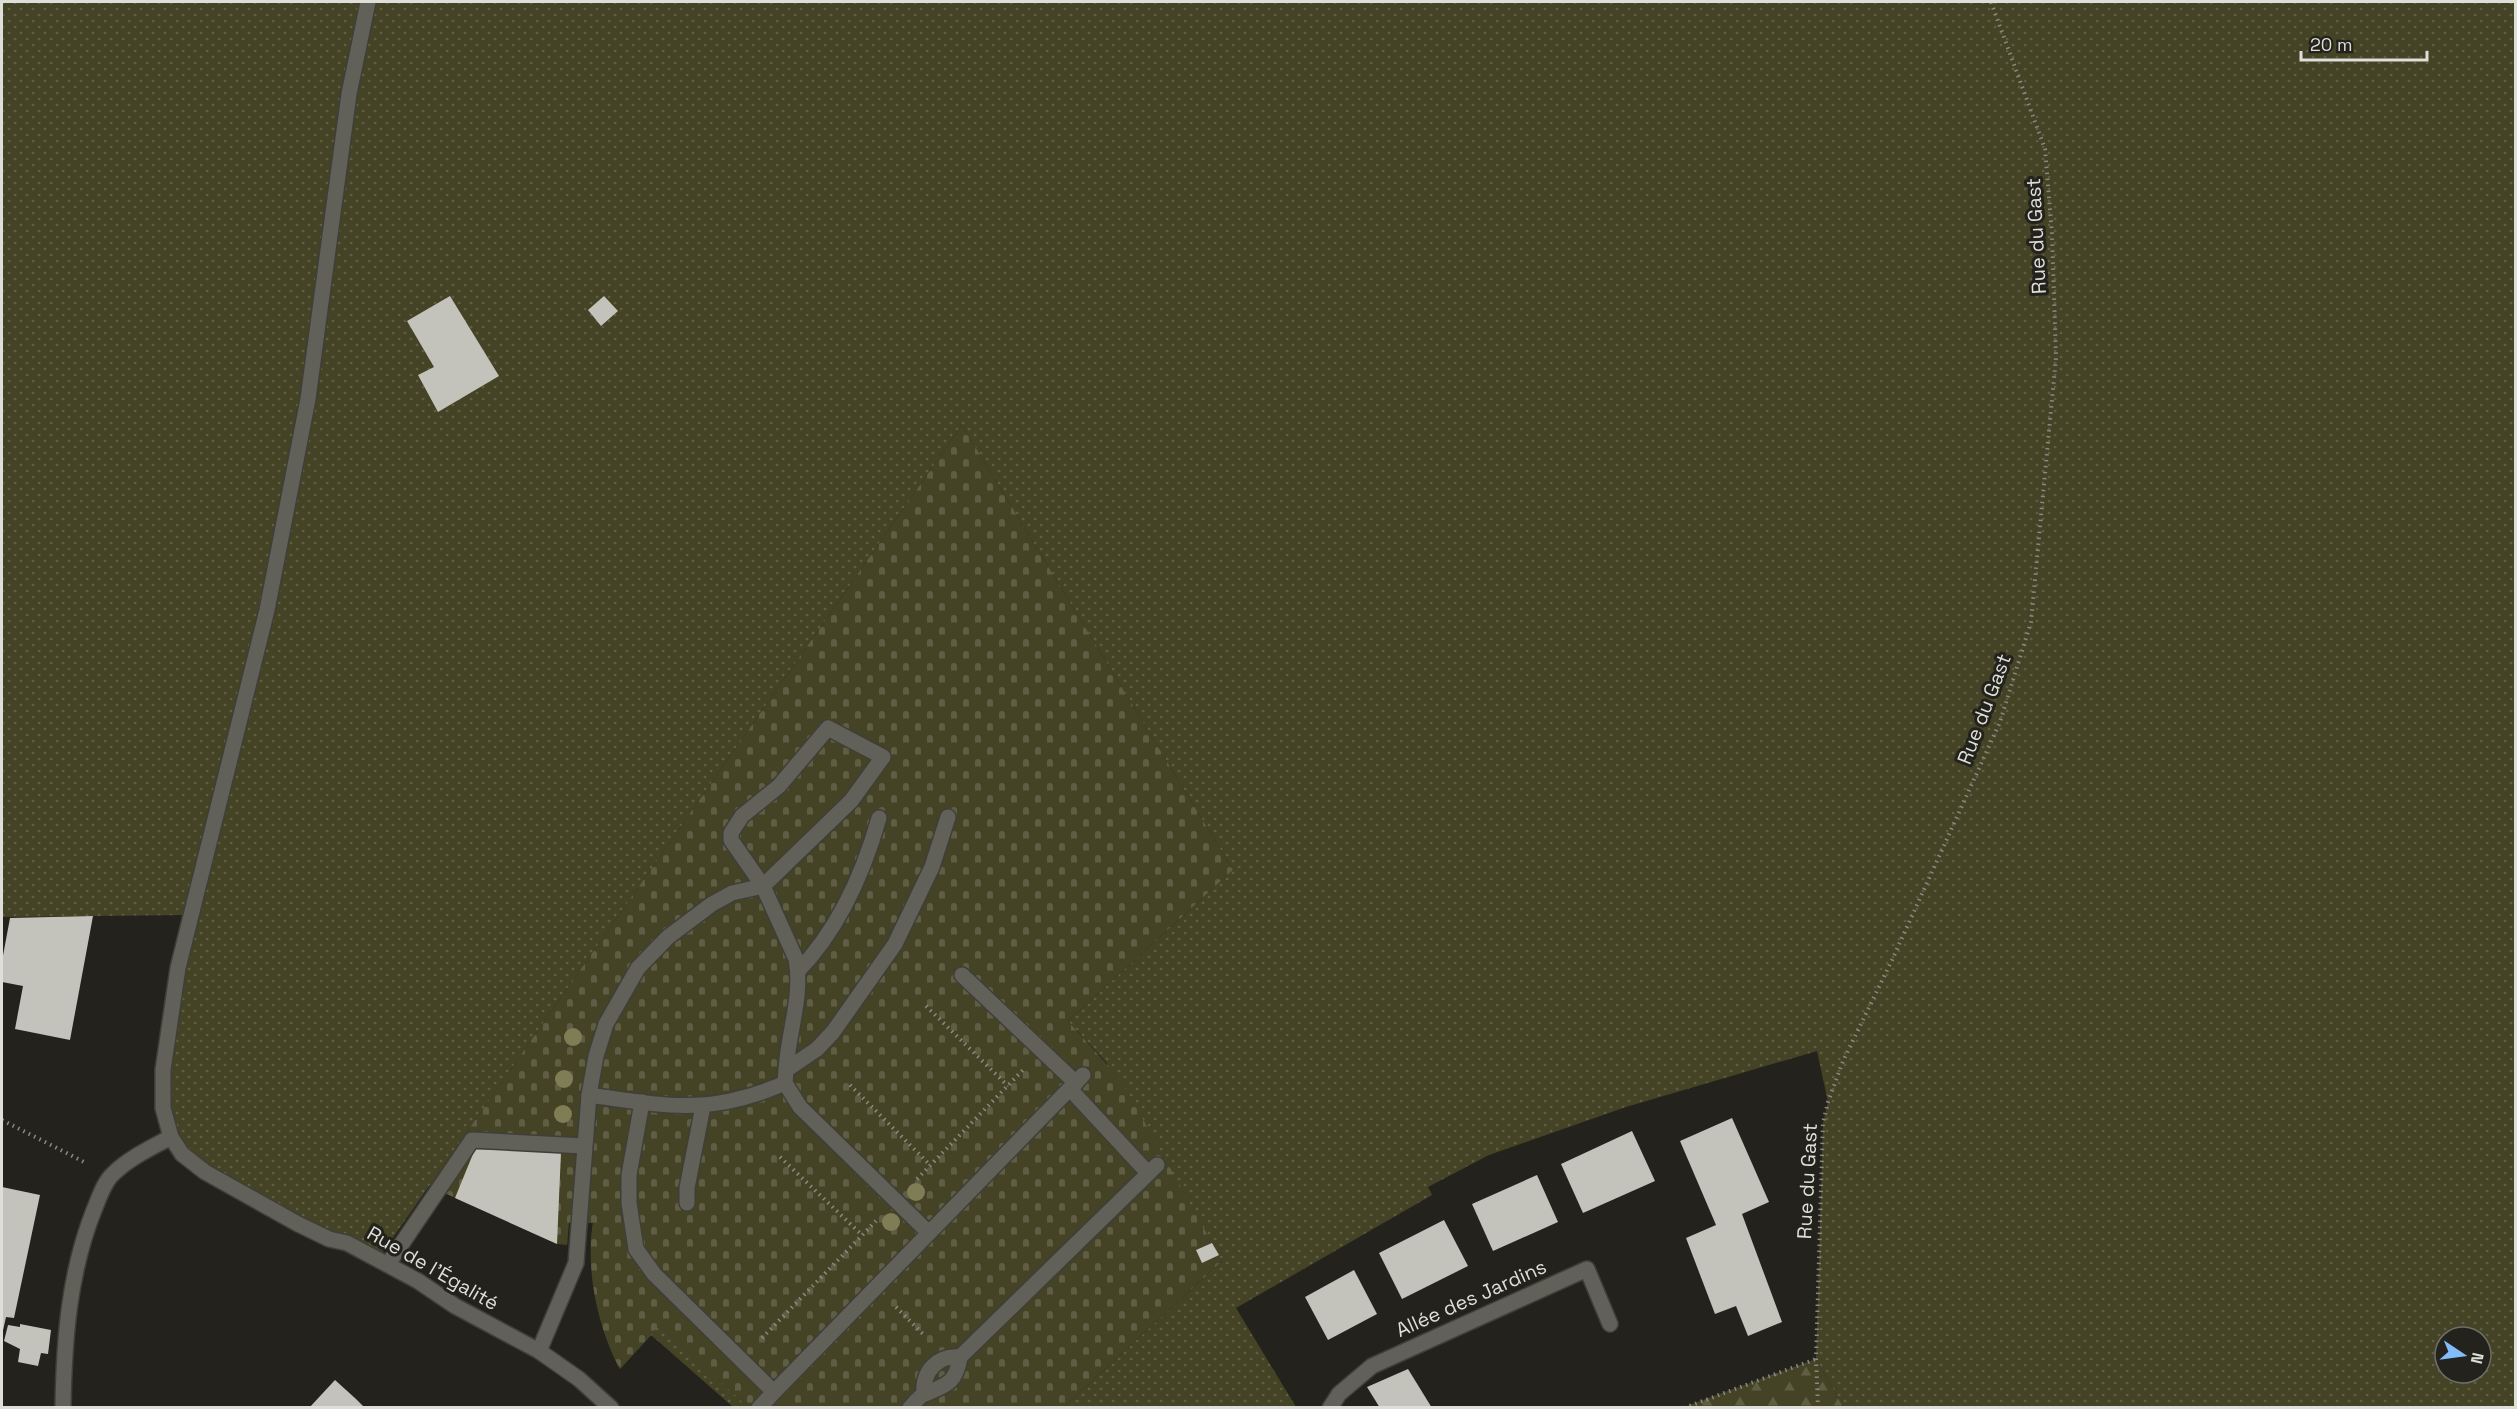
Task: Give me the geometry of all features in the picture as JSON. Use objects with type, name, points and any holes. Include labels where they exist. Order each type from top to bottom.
[{"type":"street","points":[[63,1407],[65,1354],[76,1266],[85,1233],[99,1198],[111,1175],[134,1158],[171,1137],[163,1108],[163,1070],[178,968],[267,610],[308,399],[349,94],[368,2]]},
{"type":"street","points":[[539,1351],[576,1263],[589,1095],[596,1056],[606,1024],[638,969],[668,937],[712,904],[732,893],[763,886],[851,801],[884,757],[828,728],[779,786],[742,816],[731,833],[731,840],[763,886],[791,944],[798,971],[786,1076],[800,1107],[929,1233]]},
{"type":"street","points":[[589,1095],[642,1102],[704,1106],[736,1101],[786,1076],[833,1032],[895,944],[932,867],[948,817]]},
{"type":"street","points":[[798,971],[815,953],[845,906],[864,864],[879,818]]},
{"type":"street","points":[[924,1394],[924,1379],[928,1371],[953,1357],[1152,1169],[1076,1082],[962,975]]},
{"type":"street","points":[[759,1407],[1076,1082]]},
{"type":"street","points":[[642,1102],[628,1175],[630,1220],[640,1257],[654,1274],[774,1392]]},
{"type":"street","points":[[687,1203],[687,1188],[704,1106]]},
{"type":"street","name":"Rue de l'Égalité","points":[[171,1137],[182,1154],[205,1173],[329,1239],[347,1243],[418,1281],[455,1306],[539,1351],[579,1378],[611,1407]]},
{"type":"street","points":[[388,1264],[472,1140],[584,1146]]},
{"type":"street","name":"Allée des Jardins","points":[[1330,1407],[1339,1394],[1372,1366],[1587,1269],[1610,1324]]},
{"type":"street","points":[[910,1407],[924,1394],[943,1388],[949,1383],[957,1371],[953,1357]]},
{"type":"path","name":"Rue du Gast","points":[[1818,1407],[1816,1359],[1823,1123],[1828,1102],[1844,1061],[2000,722],[2031,622],[2056,357],[2052,234],[2045,149],[1991,2]]},
{"type":"path","points":[[926,1006],[1008,1086]]},
{"type":"path","points":[[850,1085],[930,1165]]},
{"type":"path","points":[[2,1120],[111,1175]]},
{"type":"path","points":[[780,1157],[862,1235]]},
{"type":"path","points":[[876,1287],[953,1357]]},
{"type":"path","points":[[1684,1407],[1816,1359]]},
{"type":"green space","points":[[2,2],[2515,2],[2515,1407],[1843,1407],[1816,1359],[1823,1123],[1828,1102],[1817,1051],[1626,1107],[1489,1155],[1428,1187],[1432,1195],[1236,1308],[1296,1407],[1064,1407],[1222,1261],[1106,1062],[1068,1021],[1233,870],[962,425],[378,1259],[192,1164],[163,1108],[189,915],[2,917]]},
{"type":"green space","points":[[962,425],[1233,870],[1068,1021],[1121,1080],[1222,1261],[1064,1407],[748,1407],[660,1325],[620,1369],[605,1336],[595,1298],[591,1260],[593,1223],[569,1223],[567,1245],[557,1244],[429,1186]]},
{"type":"green space","points":[[593,1223],[660,1324],[748,1407],[733,1407],[651,1335],[620,1369],[601,1318],[593,1278],[591,1239]]},
{"type":"green space","points":[[1816,1359],[1843,1407],[1684,1407]]},
{"type":"building","points":[[450,296],[499,376],[438,412],[418,375],[434,367],[407,321]]},
{"type":"building","points":[[604,296],[618,311],[601,326],[588,310]]},
{"type":"building","points":[[93,916],[70,1040],[15,1029],[23,986],[2,982],[2,961],[10,918]]},
{"type":"building","points":[[1732,1118],[1769,1202],[1742,1214],[1782,1322],[1748,1336],[1736,1306],[1715,1314],[1686,1238],[1716,1225],[1680,1141]]},
{"type":"building","points":[[1632,1131],[1655,1181],[1583,1213],[1561,1164]]},
{"type":"building","points":[[475,1149],[561,1152],[557,1244],[455,1198]]},
{"type":"building","points":[[1537,1175],[1558,1222],[1493,1251],[1472,1204]]},
{"type":"building","points":[[2,1187],[40,1195],[14,1318],[6,1317],[2,1335]]},
{"type":"building","points":[[1444,1220],[1468,1266],[1402,1299],[1379,1253]]},
{"type":"building","points":[[1212,1243],[1219,1255],[1202,1263],[1196,1250]]},
{"type":"building","points":[[1354,1270],[1377,1314],[1328,1340],[1305,1297]]},
{"type":"building","points":[[20,1324],[51,1330],[48,1354],[41,1353],[38,1366],[18,1362],[20,1349],[4,1341],[8,1325],[20,1327]]},
{"type":"building","points":[[1408,1369],[1432,1408],[1380,1408],[1367,1387]]},
{"type":"building","points":[[335,1380],[356,1399],[365,1408],[309,1408]]}]
